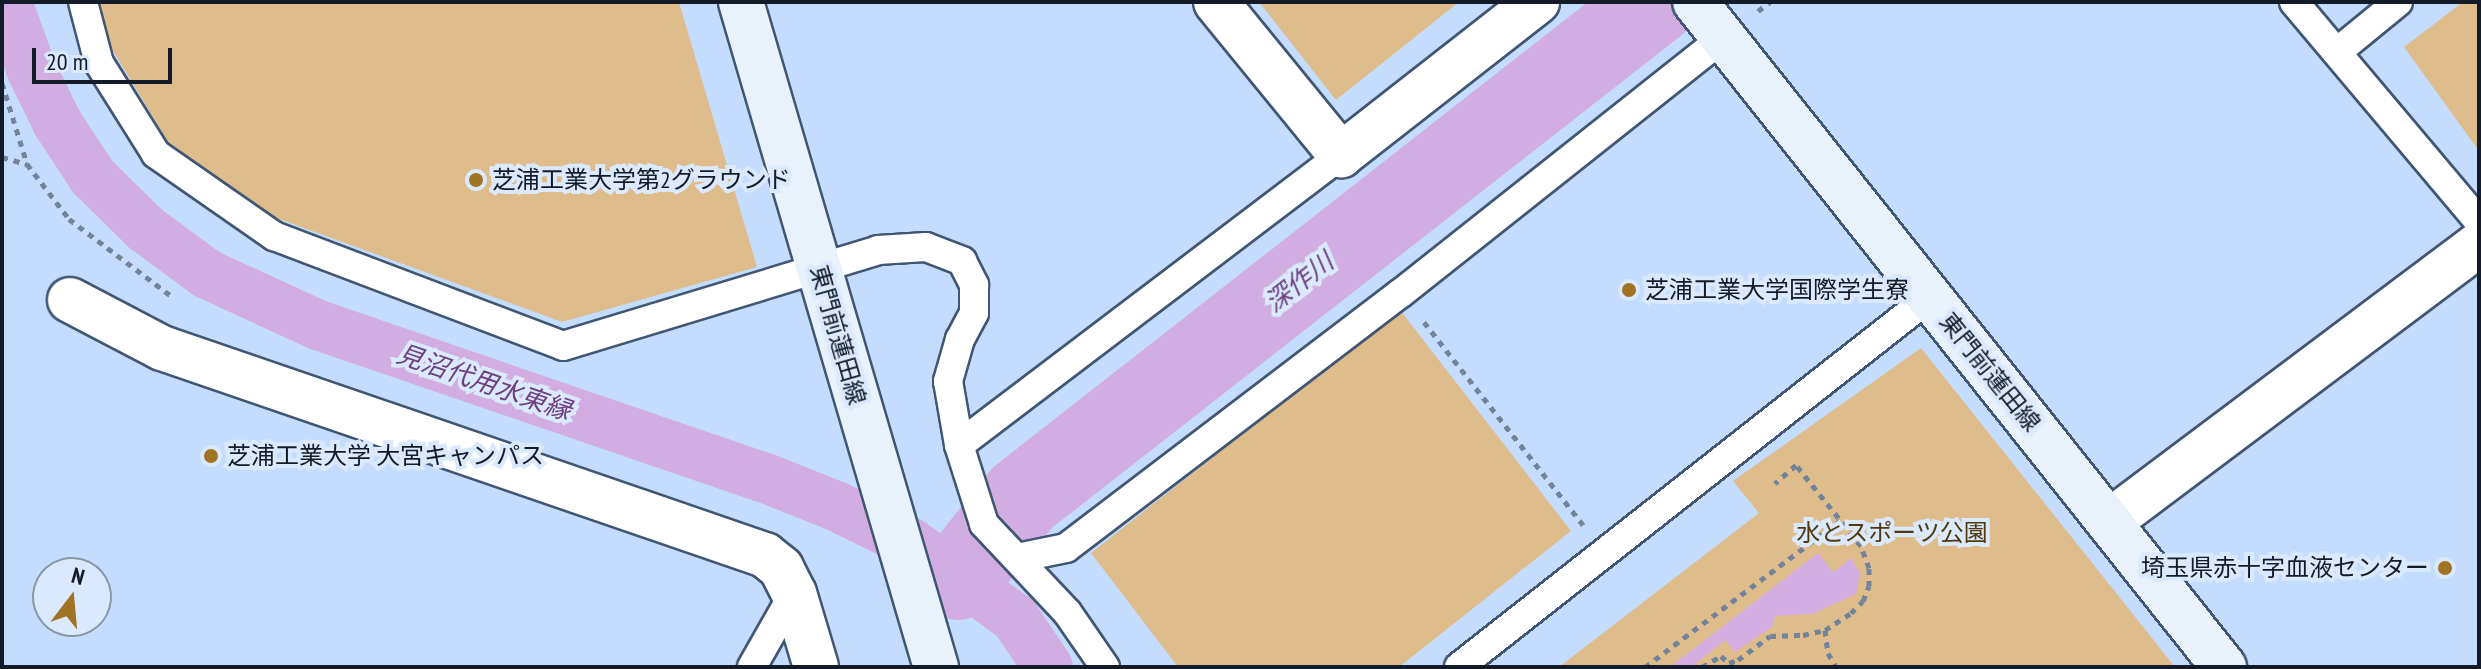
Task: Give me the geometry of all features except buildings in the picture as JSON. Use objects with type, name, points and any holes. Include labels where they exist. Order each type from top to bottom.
[{"type":"main road","name":"東門前蓮田線","points":[[741,2],[936,667]]},
{"type":"main road","name":"東門前蓮田線","points":[[1709,20],[2224,667]]},
{"type":"street","points":[[1216,2],[1341,155],[1537,2]]},
{"type":"street","points":[[2109,522],[2479,244]]},
{"type":"street","points":[[70,300],[162,348],[765,555],[781,568],[794,593],[816,667]]},
{"type":"lane","points":[[83,2],[99,63],[156,154],[274,236],[563,346],[878,250],[926,247],[962,261],[974,285],[974,313],[960,339],[948,381],[959,445],[972,477],[984,524],[1067,612],[1105,667]]},
{"type":"lane","points":[[2294,2],[2479,222]]},
{"type":"lane","points":[[2337,52],[2398,2]]},
{"type":"lane","points":[[1017,558],[1066,548],[1401,293],[1709,20]]},
{"type":"lane","points":[[959,445],[1341,155]]},
{"type":"lane","points":[[1459,667],[1930,297]]},
{"type":"lane","points":[[752,667],[794,593]]},
{"type":"path","points":[[2,157],[27,164]]},
{"type":"path","points":[[1401,293],[1605,554]]},
{"type":"path","points":[[1702,667],[1721,656],[1729,663],[1738,660],[1770,636],[1803,635],[1825,630],[1851,613],[1869,586],[1869,568],[1861,546],[1796,465],[1775,483]]},
{"type":"path","points":[[1645,667],[1841,520]]},
{"type":"path","points":[[1825,630],[1828,653],[1836,667]]},
{"type":"green space","name":"芝浦工業大学第2グラウンド","points":[[97,2],[679,2],[757,267],[562,322],[271,216],[170,145],[107,41]]},
{"type":"green space","points":[[1259,2],[1459,2],[1336,100]]},
{"type":"green space","points":[[2463,2],[2479,2],[2479,151],[2404,47]]},
{"type":"green space","points":[[1400,310],[1571,531],[1399,667],[1178,667],[1091,553]]},
{"type":"green space","name":"水とスポーツ公園","points":[[1921,348],[2175,667],[1559,667],[1759,513],[1733,481]]},
{"type":"shaded area","points":[[1818,553],[1833,572],[1851,558],[1860,573],[1856,594],[1812,614],[1775,616],[1772,627],[1735,652],[1725,640],[1691,667],[1670,667]]},
{"type":"waterway","name":"見沼代用水東縁","points":[[7,2],[32,71],[58,124],[93,177],[146,229],[207,274],[318,325],[763,477],[838,507],[911,543],[1015,618],[1048,667]]},
{"type":"waterway","name":"深作川","points":[[958,578],[1022,498],[1656,2]]},
{"type":"place","name":"芝浦工業大学第2グラウンド","points":[[476,180]]},
{"type":"place","name":"芝浦工業大学国際学生寮","points":[[1629,290]]},
{"type":"place","name":"芝浦工業大学 大宮キャンパス","points":[[211,456]]},
{"type":"place","name":"埼玉県赤十字血液センター","points":[[2445,568]]}]
